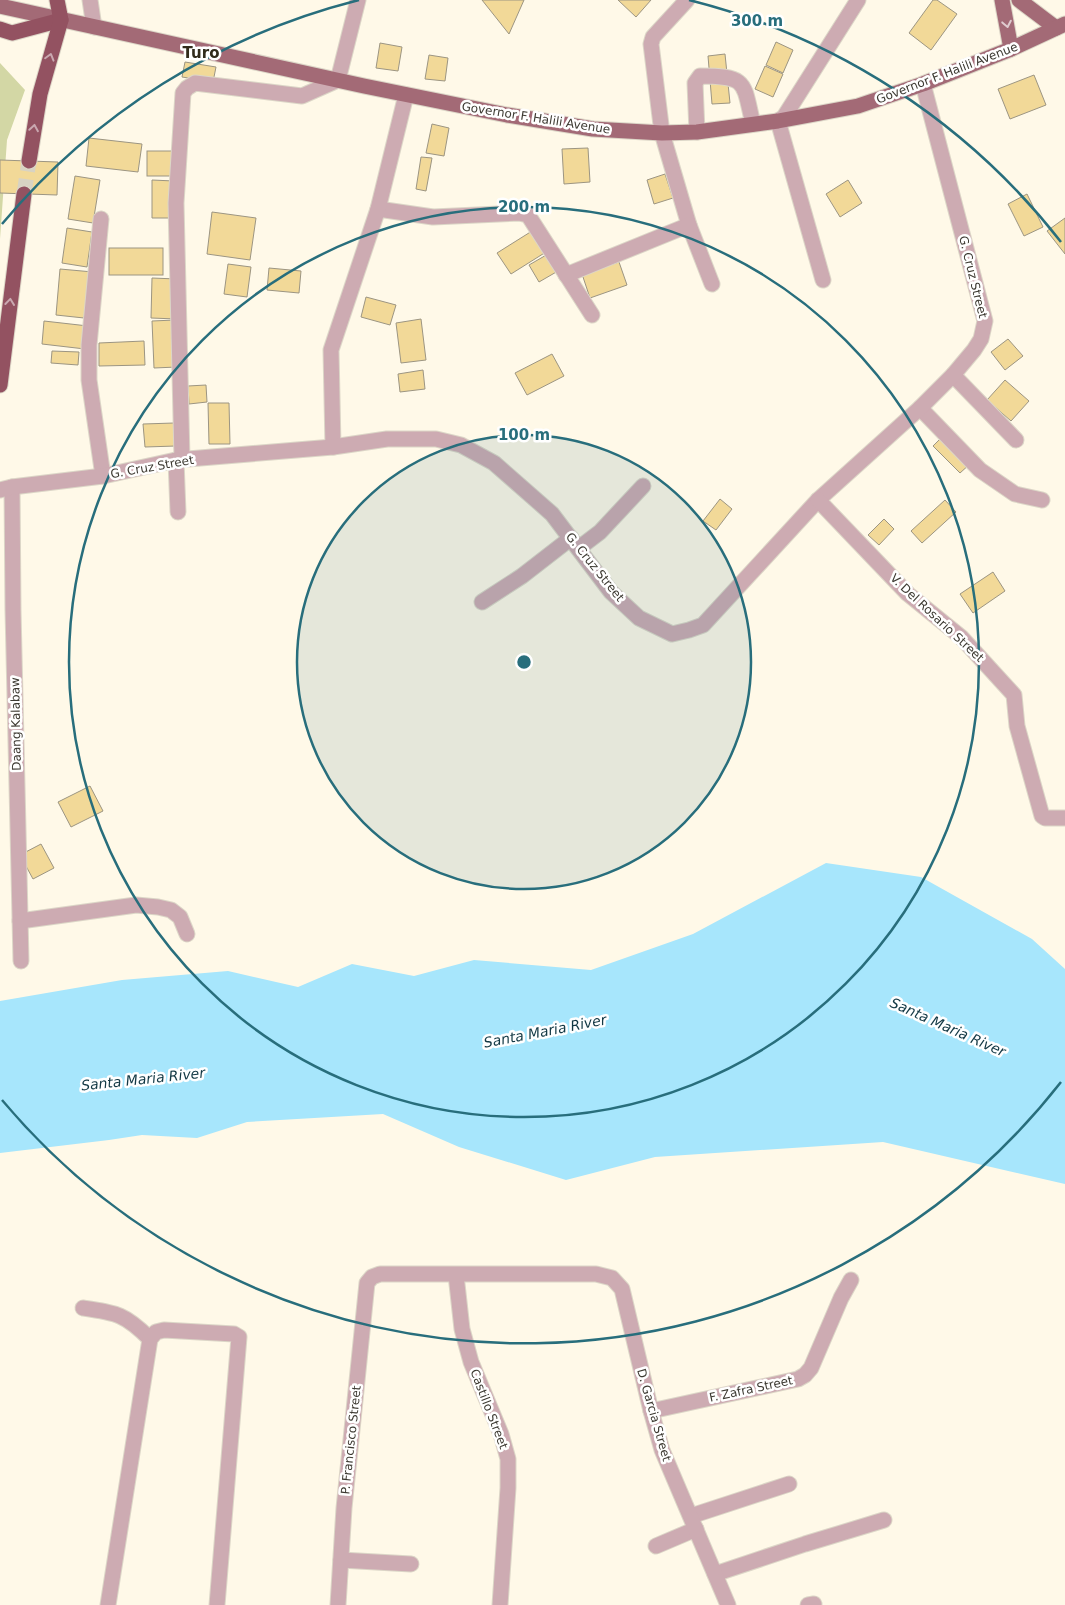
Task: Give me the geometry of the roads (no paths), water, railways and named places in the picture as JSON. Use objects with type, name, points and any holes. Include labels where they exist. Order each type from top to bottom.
[{"type":"highway","points":[[29,161],[40,94],[61,20],[57,0]]},
{"type":"highway","points":[[0,29],[12,33],[61,20]]},
{"type":"highway","points":[[0,385],[24,194]]},
{"type":"main road","points":[[1002,0],[1011,48]]},
{"type":"main road","points":[[1019,0],[1060,26]]},
{"type":"main road","name":"Governor F. Halili Avenue","points":[[0,6],[406,95],[507,115],[593,129],[662,133],[697,132],[778,121],[858,106],[923,84],[1060,26]]},
{"type":"street","points":[[90,0],[94,27]]},
{"type":"street","points":[[178,512],[176,203],[183,93],[195,83],[302,96],[338,80],[358,0]]},
{"type":"street","points":[[686,0],[653,37],[651,44],[662,133],[689,225],[712,284]]},
{"type":"street","points":[[823,280],[778,121],[784,117],[858,0]]},
{"type":"street","points":[[697,132],[694,83],[700,76],[722,76],[737,80],[744,86],[752,124]]},
{"type":"street","name":"G. Cruz Street","points":[[6,489],[103,476],[179,460],[334,447],[387,439],[436,439],[461,445],[494,463],[552,514],[612,592],[639,618],[672,634],[703,625],[818,500],[920,408],[953,375],[981,339],[985,321],[923,84]]},
{"type":"street","points":[[334,447],[331,350],[378,208],[406,95]]},
{"type":"street","points":[[378,208],[433,217],[519,212],[528,215],[592,315]]},
{"type":"street","points":[[101,219],[89,345],[89,380],[103,476]]},
{"type":"street","points":[[566,275],[689,225]]},
{"type":"street","points":[[953,375],[1016,440]]},
{"type":"street","points":[[920,408],[980,470],[1015,494],[1042,500]]},
{"type":"street","points":[[482,602],[575,543],[600,532],[643,486]]},
{"type":"street","name":"Daang Kalabaw","points":[[6,489],[13,619],[21,961]]},
{"type":"street","name":"V. Del Rosario Street","points":[[818,500],[908,594],[961,637],[1014,695],[1017,726],[1042,816],[1045,818],[1065,818]]},
{"type":"street","points":[[20,921],[136,906],[158,906],[171,910],[180,917],[187,934]]},
{"type":"street","name":"P. Francisco Street","points":[[338,1605],[345,1499],[367,1284],[372,1277],[380,1274],[456,1275]]},
{"type":"street","name":"D. Garcia Street","points":[[456,1275],[596,1274],[612,1278],[622,1289],[662,1450],[728,1605]]},
{"type":"street","name":"Castillo Street","points":[[456,1275],[462,1329],[471,1362],[501,1434],[508,1459],[508,1488],[500,1605]]},
{"type":"street","name":"F. Zafra Street","points":[[651,1411],[798,1379],[805,1375],[811,1368],[841,1298],[851,1280]]},
{"type":"street","points":[[83,1308],[120,1315],[136,1325],[150,1339]]},
{"type":"street","points":[[108,1605],[150,1339],[156,1332],[164,1330],[234,1334],[239,1338],[217,1605]]},
{"type":"street","points":[[656,1546],[693,1523],[789,1484]]},
{"type":"street","points":[[715,1574],[884,1520]]},
{"type":"street","points":[[341,1560],[410,1564]]},
{"type":"water","name":"Santa Maria River","points":[[826,863],[921,877],[1032,939],[1065,969],[1065,1184],[883,1142],[655,1157],[566,1180],[459,1147],[383,1114],[247,1122],[197,1138],[142,1135],[0,1153],[0,1001],[122,980],[228,971],[298,987],[352,964],[414,976],[474,960],[591,970],[693,934]]},
{"type":"tunnel","points":[[24,194],[29,161]]},
{"type":"district","name":"Turo","points":[[201,53]]}]
